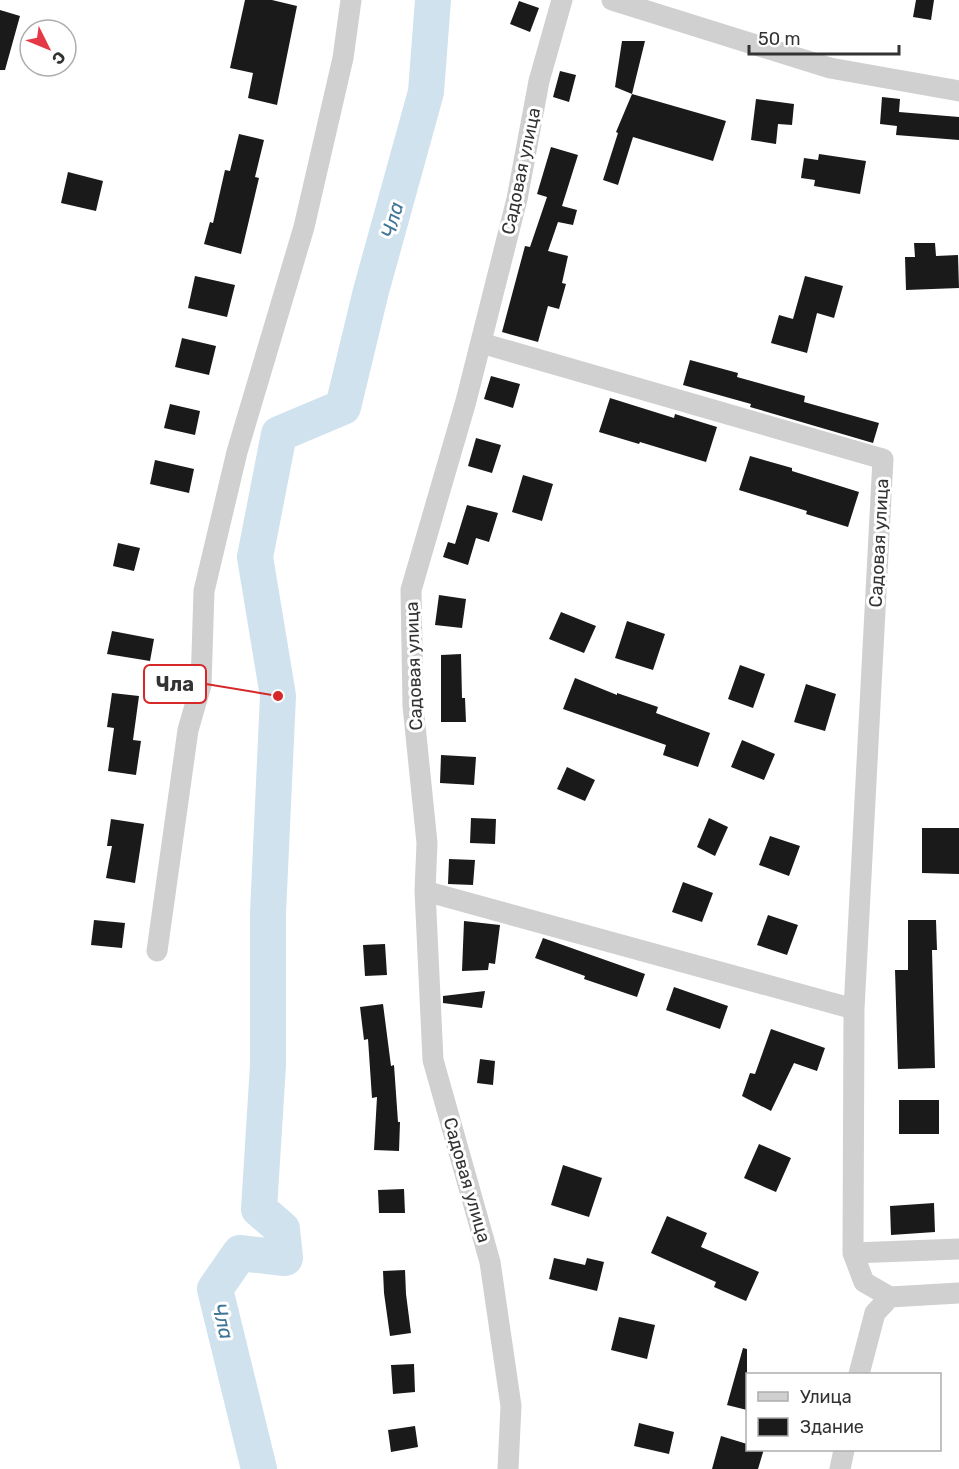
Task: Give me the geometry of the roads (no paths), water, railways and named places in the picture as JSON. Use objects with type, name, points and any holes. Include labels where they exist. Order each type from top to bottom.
[{"type":"street","points":[[157,951],[188,730],[201,685],[204,591],[237,452],[304,227],[344,58],[351,0]]},
{"type":"street","name":"Садовая улица","points":[[508,1469],[511,1406],[490,1262],[433,1060],[425,891],[427,843],[412,706],[411,590],[481,343],[517,199],[539,81],[562,0]]},
{"type":"street","points":[[612,0],[830,68],[959,91]]},
{"type":"street","name":"Садовая улица","points":[[481,343],[883,459],[854,1009],[853,1253],[864,1282],[890,1297]]},
{"type":"street","points":[[425,891],[854,1009]]},
{"type":"street","points":[[853,1253],[959,1249]]},
{"type":"street","points":[[859,1373],[875,1313],[890,1297],[959,1293]]},
{"type":"street","points":[[840,1469],[844,1451]]},
{"type":"waterway","name":"Чла","points":[[259,1469],[215,1289],[240,1253],[285,1258],[282,1229],[259,1209],[268,1065],[268,913],[278,696],[255,557],[279,434],[343,407],[371,291],[426,92],[433,0]]},
{"type":"place","name":"Чла","points":[[278,696]]}]
